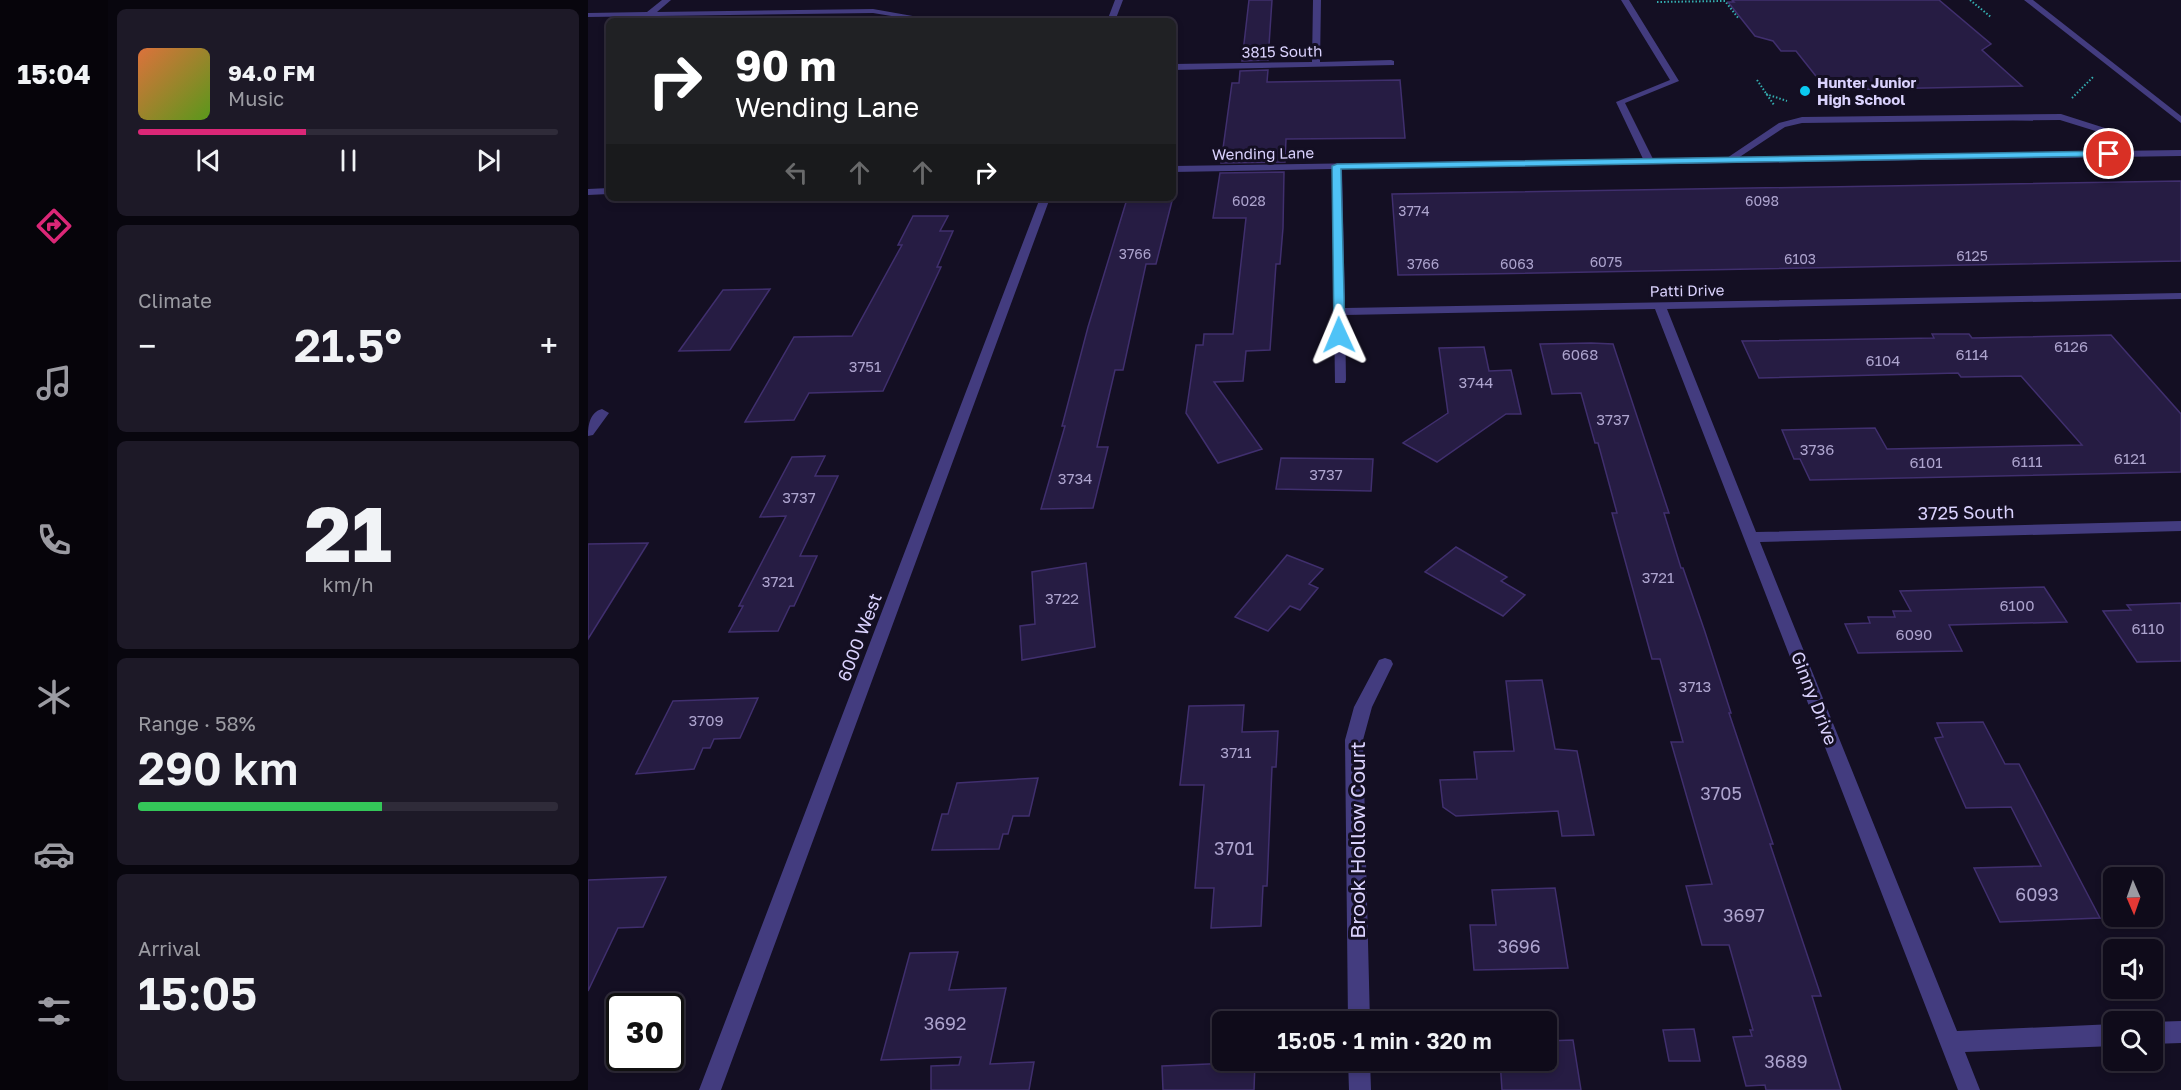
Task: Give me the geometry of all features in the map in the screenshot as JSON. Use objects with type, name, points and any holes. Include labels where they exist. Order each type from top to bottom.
[{"type":"street","points":[[649,14],[667,0]]},
{"type":"street","points":[[1112,18],[1119,0]]},
{"type":"street","points":[[1316,64],[1317,0]]},
{"type":"street","points":[[1625,0],[1675,81],[1620,102],[1649,161]]},
{"type":"street","points":[[2028,0],[2181,120]]},
{"type":"street","points":[[873,11],[879,4]]},
{"type":"street","points":[[588,15],[873,11],[918,18]]},
{"type":"street","name":"3815 South","points":[[1176,67],[1391,63]]},
{"type":"street","points":[[1729,160],[1782,125],[1802,120],[2049,116],[2097,126],[2112,135],[2132,153]]},
{"type":"street","name":"Wending Lane","points":[[1176,169],[2181,153]]},
{"type":"street","points":[[1337,166],[1340,380]]},
{"type":"street","points":[[588,192],[606,191]]},
{"type":"street","name":"6000 West","points":[[710,1090],[1044,201]]},
{"type":"street","name":"Patti Drive","points":[[1339,312],[2181,296]]},
{"type":"street","name":"Ginny Drive","points":[[1660,306],[1969,1090]]},
{"type":"street","points":[[588,432],[602,413]]},
{"type":"street","name":"3725 South","points":[[1751,537],[2181,526]]},
{"type":"street","name":"Brook Hollow Court","points":[[1359,1011],[1354,740],[1362,707],[1385,664]]},
{"type":"street","points":[[2163,1033],[2181,1032]]},
{"type":"street","points":[[1950,1042],[2103,1035]]},
{"type":"street","points":[[1359,1071],[1360,1090]]},
{"type":"path","points":[[1970,0],[1990,17]]},
{"type":"path","points":[[1657,2],[1725,1],[1739,19]]},
{"type":"path","points":[[2067,103],[2095,76]]},
{"type":"path","points":[[1757,80],[1776,108]]},
{"type":"building","points":[[1249,0],[1272,0],[1268,60],[1242,61]]},
{"type":"building","points":[[1732,0],[1939,0],[1991,44],[1982,50],[2022,86],[1827,90],[1796,51],[1781,51],[1773,41],[1755,36],[1728,2],[1734,2]]},
{"type":"building","points":[[1268,70],[1267,82],[1400,80],[1405,138],[1286,139],[1285,162],[1221,163],[1232,83],[1239,83],[1240,71]]},
{"type":"building","points":[[1284,172],[1283,228],[1280,264],[1276,264],[1270,350],[1246,351],[1243,381],[1214,382],[1262,449],[1218,463],[1186,413],[1196,345],[1203,345],[1204,334],[1233,334],[1246,218],[1213,218],[1220,173]]},
{"type":"building","points":[[2181,181],[2181,261],[1482,274],[1398,275],[1392,194]]},
{"type":"building","points":[[1126,201],[1172,201],[1156,264],[1146,264],[1123,370],[1115,370],[1097,447],[1108,447],[1093,508],[1041,509],[1065,426],[1062,426],[1088,327]]},
{"type":"building","points":[[913,216],[948,216],[940,231],[953,231],[937,267],[941,267],[883,391],[809,393],[794,420],[745,422],[794,337],[852,336],[902,245],[898,245]]},
{"type":"building","points":[[770,289],[730,350],[679,351],[723,290]]},
{"type":"building","points":[[1932,334],[1969,334],[1972,338],[2111,335],[2181,414],[2181,472],[1810,480],[1800,459],[1794,459],[1782,430],[1875,428],[1887,449],[2082,445],[2021,376],[1961,377],[1958,373],[1759,378],[1742,341],[1934,338]]},
{"type":"building","points":[[1540,344],[1613,344],[1669,513],[1664,513],[1681,568],[1683,568],[1705,632],[1731,713],[1729,713],[1773,844],[1770,844],[1821,996],[1812,996],[1841,1090],[1766,1090],[1765,1085],[1746,1086],[1733,1037],[1752,1036],[1750,1030],[1753,1030],[1729,945],[1702,945],[1686,886],[1712,884],[1671,742],[1683,742],[1660,659],[1652,659],[1612,513],[1617,513],[1598,443],[1595,443],[1581,393],[1552,394]]},
{"type":"building","points":[[1484,347],[1489,371],[1511,370],[1521,414],[1506,414],[1437,462],[1403,443],[1448,413],[1439,348]]},
{"type":"building","points":[[825,456],[815,476],[838,476],[800,556],[817,556],[794,606],[790,606],[778,631],[729,632],[743,606],[739,606],[786,516],[760,517],[792,457]]},
{"type":"building","points":[[1281,458],[1373,459],[1371,491],[1276,489]]},
{"type":"building","points":[[648,543],[588,639],[588,544]]},
{"type":"building","points":[[1456,547],[1507,577],[1501,581],[1525,595],[1503,616],[1425,572]]},
{"type":"building","points":[[1287,555],[1323,569],[1309,584],[1318,588],[1300,610],[1290,606],[1268,631],[1235,617]]},
{"type":"building","points":[[1086,563],[1095,647],[1022,660],[1020,626],[1035,624],[1032,572]]},
{"type":"building","points":[[2044,587],[2067,622],[1949,625],[1962,651],[1858,653],[1845,624],[1870,623],[1868,617],[1895,617],[1893,611],[1911,611],[1900,591]]},
{"type":"building","points":[[2181,603],[2181,661],[2137,662],[2103,611],[2131,610],[2127,605]]},
{"type":"building","points":[[1542,680],[1555,749],[1577,751],[1594,835],[1562,836],[1558,811],[1456,816],[1443,807],[1440,780],[1477,779],[1474,752],[1514,751],[1506,681]]},
{"type":"building","points":[[758,698],[740,738],[714,739],[710,748],[703,748],[694,769],[636,774],[673,701]]},
{"type":"building","points":[[1244,705],[1242,732],[1278,731],[1276,767],[1272,767],[1267,886],[1263,886],[1261,926],[1211,928],[1214,888],[1195,888],[1204,785],[1180,785],[1189,706]]},
{"type":"building","points":[[1983,722],[2005,764],[2019,764],[2100,918],[2000,922],[1974,868],[2041,866],[2011,807],[1966,808],[1935,738],[1943,737],[1937,723]]},
{"type":"building","points":[[1038,778],[1029,816],[1013,816],[1008,834],[1003,834],[999,849],[932,850],[942,814],[948,814],[957,783]]},
{"type":"building","points":[[666,877],[643,927],[618,928],[588,991],[588,880]]},
{"type":"building","points":[[1555,888],[1568,968],[1474,970],[1470,925],[1496,925],[1492,890]]},
{"type":"building","points":[[958,952],[949,990],[1006,988],[990,1064],[1034,1062],[1029,1090],[931,1090],[931,1066],[959,1065],[961,1057],[881,1060],[910,953]]},
{"type":"building","points":[[1694,1029],[1700,1061],[1669,1061],[1663,1030]]},
{"type":"building","points":[[1573,1040],[1581,1090],[1502,1090],[1501,1071],[1557,1071],[1557,1041]]},
{"type":"building","points":[[1212,1064],[1212,1071],[1255,1071],[1254,1090],[1163,1090],[1162,1066]]},
{"type":"place","name":"Hunter Junior High School","points":[[1805,91]]},
{"type":"route","points":[[1339,335],[1337,166],[2109,154]]}]
